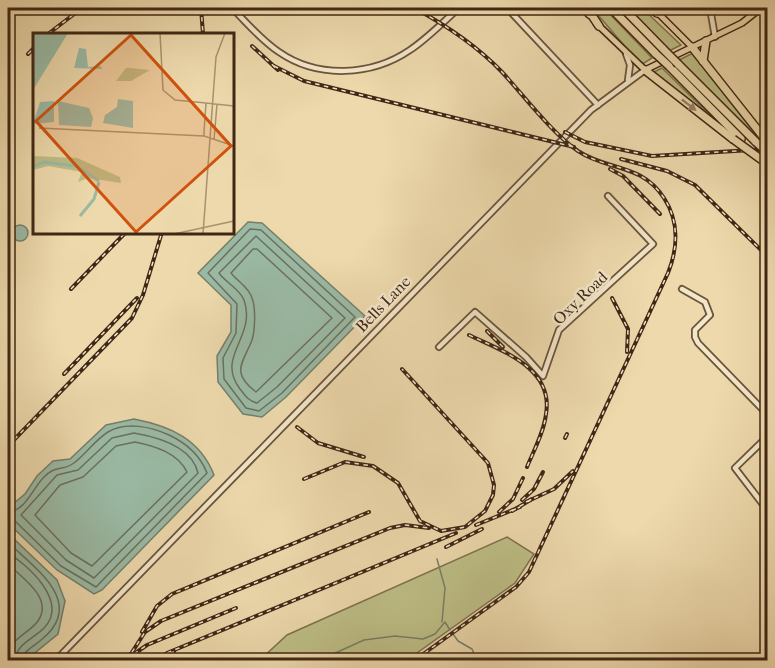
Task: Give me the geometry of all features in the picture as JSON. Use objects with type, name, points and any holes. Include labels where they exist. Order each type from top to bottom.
[{"type":"highway","points":[[588,8],[600,26]]},
{"type":"highway","points":[[611,8],[737,139]]},
{"type":"highway","points":[[623,8],[768,153]]},
{"type":"highway","points":[[703,61],[706,41]]},
{"type":"highway","points":[[692,47],[766,141]]},
{"type":"highway","points":[[645,70],[737,139],[765,163]]},
{"type":"main road","points":[[582,8],[626,54],[645,70]]},
{"type":"main road","name":"Bells Lane","points":[[645,70],[742,23],[761,8]]},
{"type":"main road","points":[[654,9],[692,47]]},
{"type":"street","points":[[232,8],[262,39],[289,58],[310,67],[345,71],[369,68],[402,55],[459,8]]},
{"type":"street","points":[[507,8],[598,105]]},
{"type":"street","points":[[710,8],[715,37]]},
{"type":"street","points":[[626,54],[630,65],[627,81]]},
{"type":"street","name":"Bells Lane","points":[[56,660],[598,105],[627,81],[645,70]]},
{"type":"street","name":"Oxy Road","points":[[439,347],[475,312],[526,357],[543,376],[559,330],[653,244],[608,196]]},
{"type":"street","points":[[682,289],[705,302],[710,315],[695,330],[694,336],[698,343],[768,415]]},
{"type":"street","points":[[768,436],[735,468],[768,511]]},
{"type":"green space","points":[[592,8],[604,8],[652,58],[641,65]]},
{"type":"green space","points":[[629,8],[642,8],[681,45],[669,51]]},
{"type":"green space","points":[[693,53],[754,131],[753,133],[679,60]]},
{"type":"green space","points":[[662,68],[727,132],[652,73]]},
{"type":"green space","points":[[507,537],[534,554],[515,583],[407,660],[260,660],[287,635]]},
{"type":"water","points":[[248,222],[262,223],[365,316],[286,397],[262,417],[243,414],[218,382],[217,356],[231,332],[231,305],[198,273]]},
{"type":"water","points":[[17,225],[23,225],[28,233],[26,239],[17,241],[12,236],[12,230]]},
{"type":"water","points":[[134,419],[171,430],[192,443],[201,452],[214,475],[102,590],[94,594],[57,570],[8,523],[8,508],[25,494],[37,476],[53,461],[70,459],[106,425]]},
{"type":"water","points":[[8,539],[14,539],[57,580],[65,601],[58,634],[26,660],[8,660]]},
{"type":"waterway","points":[[437,559],[445,588],[442,622]]},
{"type":"waterway","points":[[320,660],[364,640],[395,636],[423,639],[435,634],[445,622],[450,630]]},
{"type":"waterway","points":[[453,634],[458,641],[472,649],[477,660]]},
{"type":"railway","points":[[49,33],[82,8]]},
{"type":"railway","points":[[201,8],[203,33]]},
{"type":"railway","points":[[414,8],[472,45],[502,72],[548,124],[578,151],[601,162],[635,173],[655,187],[669,207],[675,235],[674,254],[668,273],[529,572],[516,587],[415,660]]},
{"type":"railway","points":[[252,46],[278,70]]},
{"type":"railway","points":[[28,54],[33,49]]},
{"type":"railway","points":[[274,66],[304,81],[574,147]]},
{"type":"railway","points":[[565,132],[585,142],[652,156],[768,149]]},
{"type":"railway","points":[[621,159],[667,171],[695,185],[768,257]]},
{"type":"railway","points":[[610,169],[623,176],[660,214]]},
{"type":"railway","points":[[71,289],[124,234]]},
{"type":"railway","points":[[8,446],[132,318],[143,295],[161,234]]},
{"type":"railway","points":[[64,374],[137,298]]},
{"type":"railway","points":[[612,298],[628,329],[627,352]]},
{"type":"railway","points":[[487,331],[503,347]]},
{"type":"railway","points":[[469,335],[523,363],[542,385],[546,398],[545,421],[527,467]]},
{"type":"railway","points":[[304,479],[345,462],[373,466],[398,483],[420,521],[441,531],[465,527],[485,511],[493,495],[494,485],[488,463],[402,369]]},
{"type":"railway","points":[[297,427],[318,443],[364,457]]},
{"type":"railway","points":[[565,438],[567,434]]},
{"type":"railway","points":[[526,502],[554,489],[573,471]]},
{"type":"railway","points":[[522,500],[534,489],[543,472]]},
{"type":"railway","points":[[499,512],[513,499],[523,478]]},
{"type":"railway","points":[[512,511],[532,499]]},
{"type":"railway","points":[[476,525],[520,507]]},
{"type":"railway","points":[[142,632],[157,606],[172,594],[369,512]]},
{"type":"railway","points":[[127,660],[145,632],[161,621],[390,528],[405,525],[429,528]]},
{"type":"railway","points":[[446,547],[482,529]]},
{"type":"railway","points":[[167,653],[456,533]]},
{"type":"railway","points":[[134,654],[147,645],[236,608]]},
{"type":"railway","points":[[145,660],[174,652]]}]
